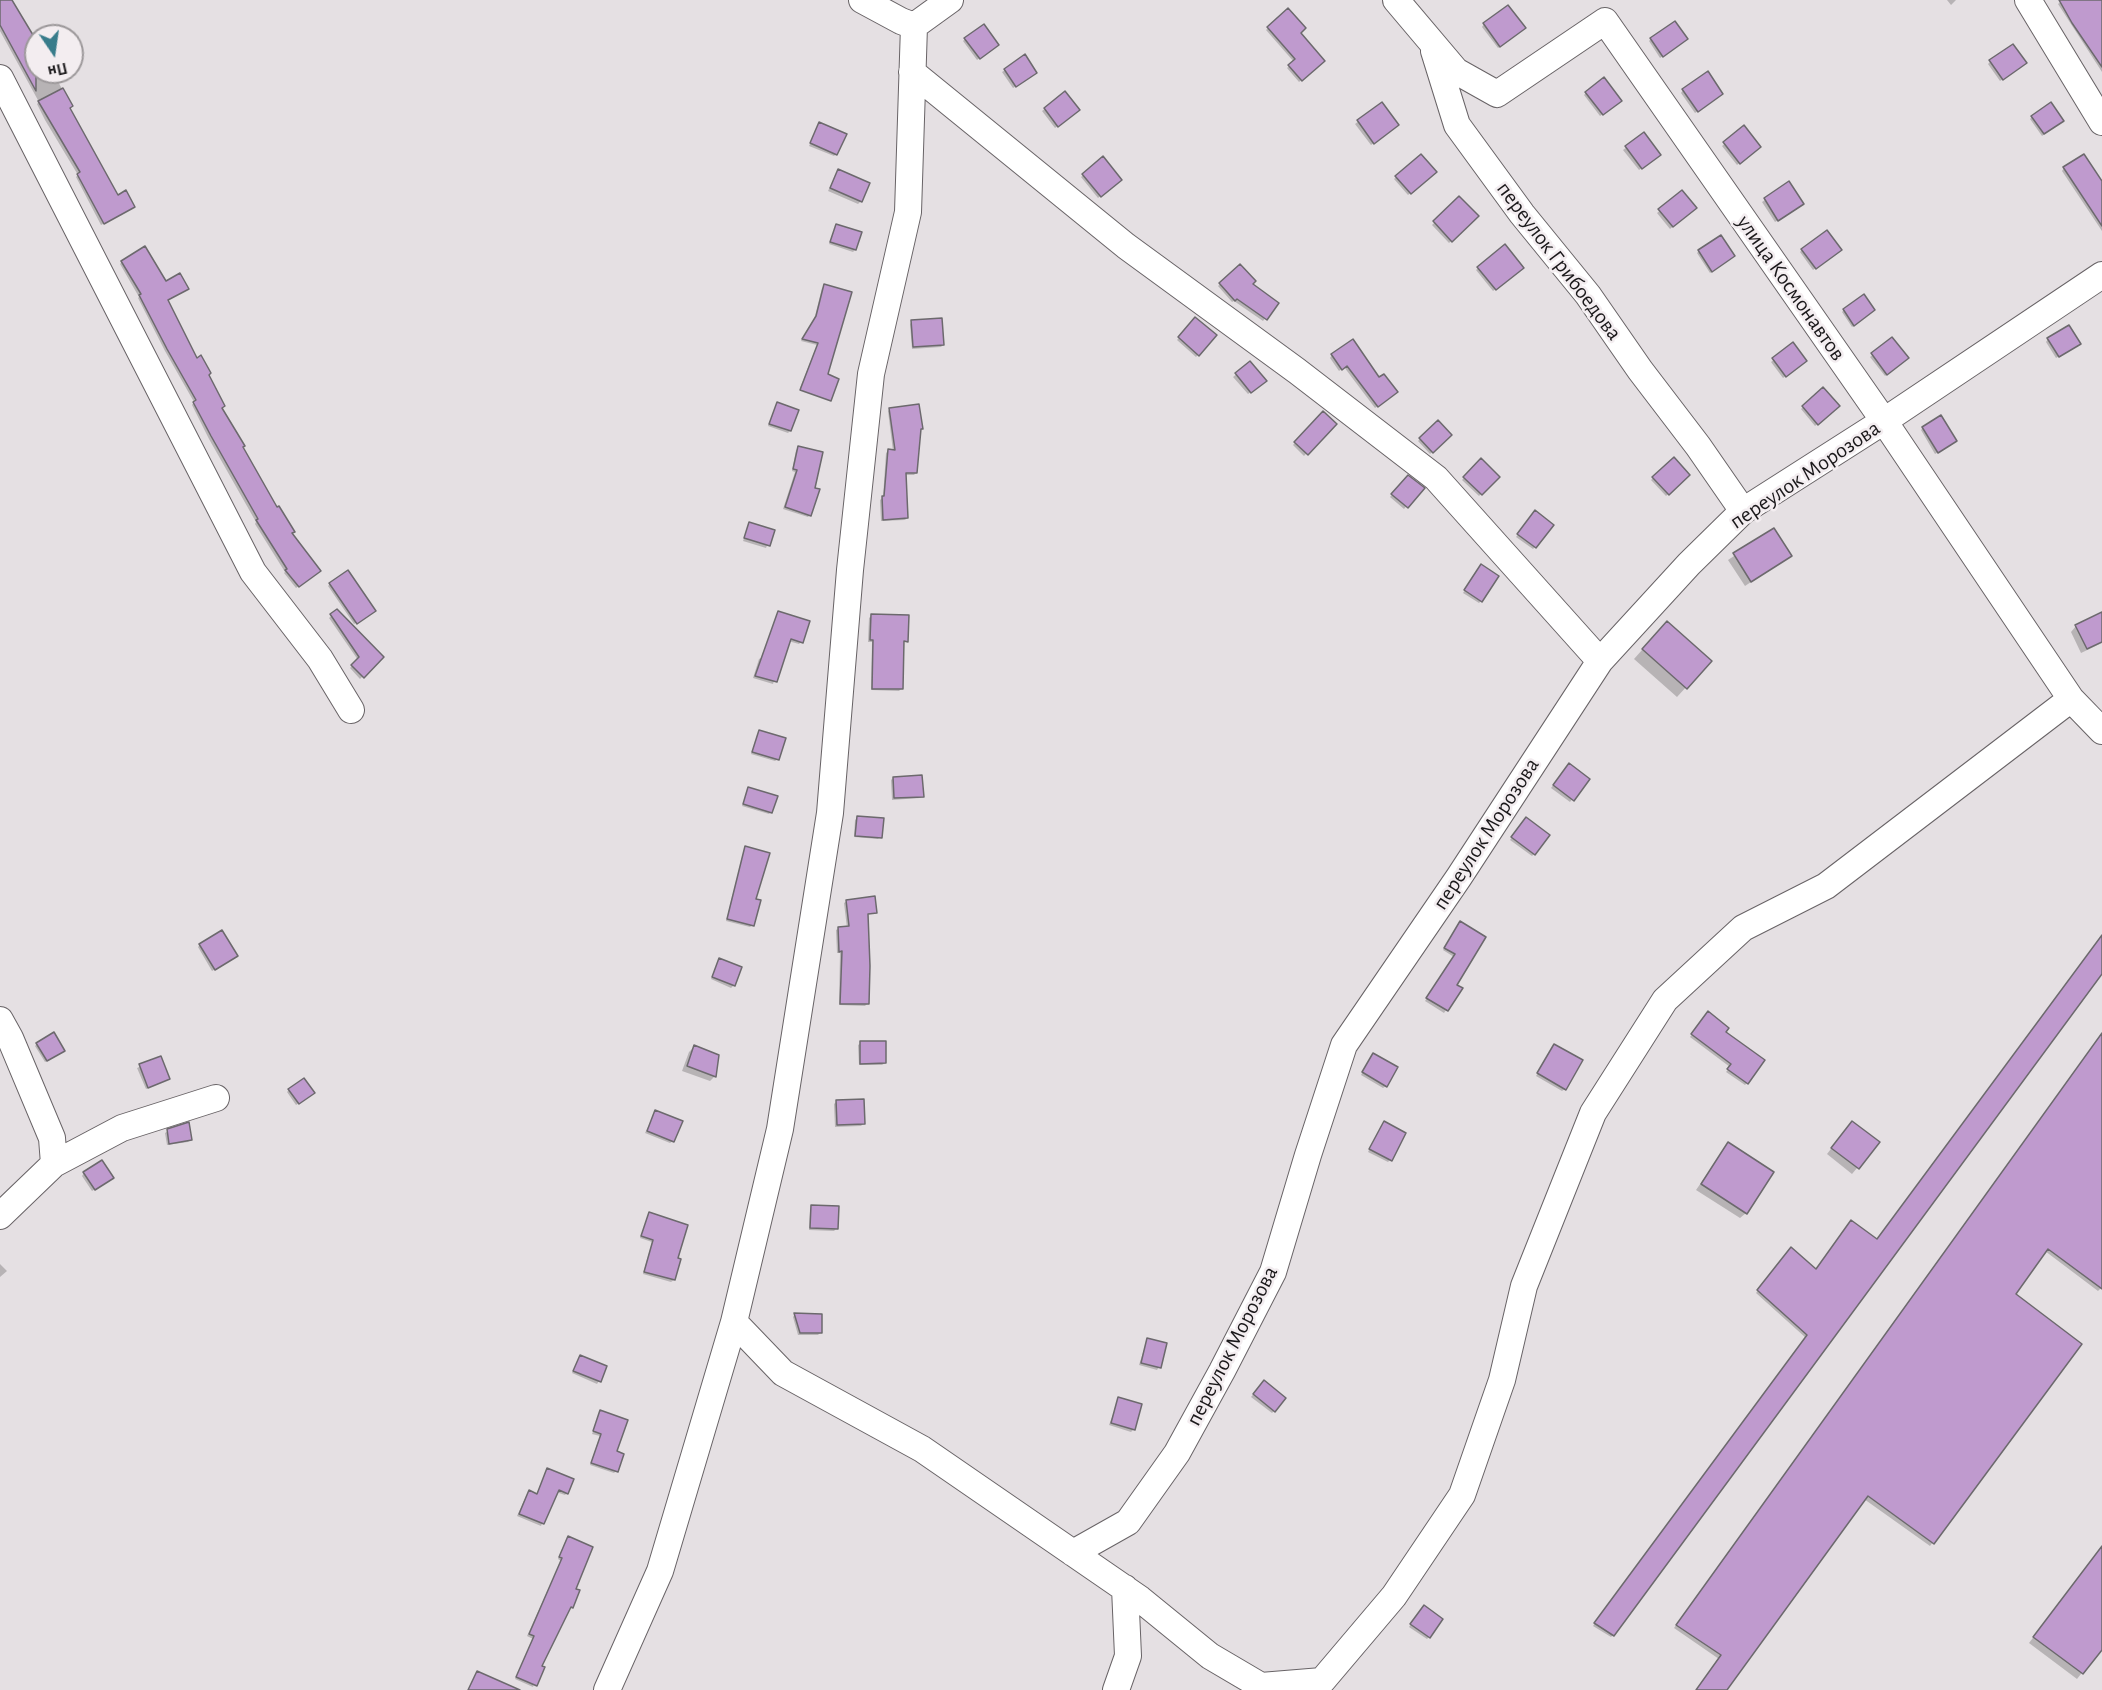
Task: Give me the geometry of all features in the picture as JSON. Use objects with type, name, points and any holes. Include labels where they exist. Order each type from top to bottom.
[{"type":"street","points":[[862,0],[914,26]]},
{"type":"street","points":[[914,26],[950,0]]},
{"type":"street","name":"переулок Грибоедова","points":[[1396,0],[1431,42],[1457,125],[1522,214],[1588,295],[1743,511]]},
{"type":"street","points":[[2028,0],[2102,122]]},
{"type":"street","name":"улица Космонавтов","points":[[1431,42],[1456,71],[1497,94],[1605,21],[1884,421],[2071,699],[2102,731]]},
{"type":"street","points":[[607,1690],[660,1571],[734,1322],[780,1130],[830,813],[850,570],[871,374],[908,212],[914,26]]},
{"type":"street","points":[[912,72],[1126,246],[1297,371],[1436,478],[1600,661]]},
{"type":"street","points":[[0,78],[253,572],[320,659],[351,710]]},
{"type":"street","name":"переулок Морозова","points":[[1073,1553],[1128,1522],[1176,1453],[1222,1371],[1273,1272],[1344,1045],[1459,877],[1600,661],[1689,564],[1743,511],[1884,421],[2102,275]]},
{"type":"street","points":[[734,1322],[783,1373],[922,1449],[1125,1588],[1210,1656],[1261,1686],[1322,1682],[1394,1596],[1462,1495],[1502,1380],[1524,1286],[1593,1113],[1665,1000],[1743,928],[1826,886],[2071,699]]},
{"type":"street","points":[[0,1020],[10,1038],[52,1138],[54,1164]]},
{"type":"street","points":[[0,1216],[54,1164],[122,1128],[216,1098]]},
{"type":"street","points":[[1116,1690],[1128,1656],[1125,1588]]},
{"type":"building","points":[[0,0],[12,0],[26,24],[24,24],[24,69],[0,25]]},
{"type":"building","points":[[2059,0],[2102,0],[2102,67],[2072,23]]},
{"type":"building","points":[[1508,5],[1526,28],[1500,47],[1483,23]]},
{"type":"building","points":[[1288,8],[1306,28],[1301,33],[1325,61],[1302,81],[1288,65],[1295,59],[1267,27]]},
{"type":"building","points":[[1675,21],[1688,39],[1663,57],[1650,38]]},
{"type":"building","points":[[984,24],[999,45],[980,59],[964,38]]},
{"type":"building","points":[[2013,44],[2027,63],[2003,80],[1989,60]]},
{"type":"building","points":[[1025,54],[1037,73],[1016,87],[1004,69]]},
{"type":"building","points":[[1708,71],[1723,94],[1698,112],[1682,89]]},
{"type":"building","points":[[1604,77],[1622,101],[1603,115],[1585,92]]},
{"type":"building","points":[[63,88],[73,106],[70,108],[118,195],[126,190],[135,207],[104,224],[77,174],[80,172],[38,101]]},
{"type":"building","points":[[1065,91],[1080,110],[1058,127],[1044,108]]},
{"type":"building","points":[[1382,102],[1399,125],[1374,144],[1357,120]]},
{"type":"building","points":[[2051,102],[2064,121],[2044,134],[2031,116]]},
{"type":"building","points":[[819,122],[847,134],[837,155],[810,143]]},
{"type":"building","points":[[1744,125],[1761,147],[1740,164],[1723,142]]},
{"type":"building","points":[[1644,132],[1661,155],[1642,169],[1625,146]]},
{"type":"building","points":[[1421,154],[1437,172],[1411,194],[1395,176]]},
{"type":"building","points":[[2084,154],[2102,181],[2102,226],[2063,167]]},
{"type":"building","points":[[1103,156],[1122,180],[1101,197],[1082,174]]},
{"type":"building","points":[[838,169],[870,183],[862,202],[830,188]]},
{"type":"building","points":[[1789,181],[1804,204],[1778,221],[1764,198]]},
{"type":"building","points":[[1682,190],[1697,208],[1673,227],[1658,209]]},
{"type":"building","points":[[1459,196],[1479,216],[1452,242],[1433,221]]},
{"type":"building","points":[[836,224],[862,232],[856,250],[830,242]]},
{"type":"building","points":[[1827,230],[1842,250],[1816,269],[1801,249]]},
{"type":"building","points":[[1721,235],[1735,256],[1712,272],[1698,250]]},
{"type":"building","points":[[1505,244],[1524,268],[1496,290],[1477,267]]},
{"type":"building","points":[[145,246],[166,281],[180,273],[189,289],[168,300],[197,358],[201,355],[211,373],[209,375],[225,406],[222,408],[245,446],[243,447],[277,507],[279,506],[295,532],[292,533],[321,571],[299,587],[285,570],[287,569],[256,520],[258,519],[193,402],[196,400],[167,349],[139,295],[141,294],[121,261]]},
{"type":"building","points":[[1240,264],[1256,281],[1253,284],[1279,303],[1267,320],[1237,299],[1235,301],[1219,283]]},
{"type":"building","points":[[824,284],[852,292],[828,374],[839,379],[831,401],[800,390],[818,343],[802,339],[816,316]]},
{"type":"building","points":[[1864,294],[1875,310],[1854,326],[1843,309]]},
{"type":"building","points":[[1195,317],[1217,335],[1199,356],[1178,337]]},
{"type":"building","points":[[942,318],[944,345],[913,347],[911,320]]},
{"type":"building","points":[[2069,325],[2081,344],[2059,357],[2047,338]]},
{"type":"building","points":[[1892,337],[1909,358],[1887,375],[1871,353]]},
{"type":"building","points":[[1353,339],[1379,377],[1384,374],[1398,392],[1378,407],[1347,366],[1342,370],[1331,354]]},
{"type":"building","points":[[1793,342],[1807,361],[1786,377],[1772,358]]},
{"type":"building","points":[[1250,361],[1267,381],[1251,393],[1235,373]]},
{"type":"building","points":[[1823,387],[1840,406],[1818,425],[1802,406]]},
{"type":"building","points":[[777,402],[799,410],[791,431],[769,424]]},
{"type":"building","points":[[919,404],[923,429],[921,429],[917,473],[906,473],[908,518],[883,520],[882,496],[884,496],[888,449],[895,450],[889,408]]},
{"type":"building","points":[[1323,411],[1337,424],[1308,455],[1294,442]]},
{"type":"building","points":[[1941,415],[1957,441],[1938,453],[1922,427]]},
{"type":"building","points":[[1438,420],[1452,435],[1433,453],[1419,438]]},
{"type":"building","points":[[798,446],[823,452],[815,488],[820,489],[811,516],[785,507],[797,470],[793,469]]},
{"type":"building","points":[[1674,457],[1690,475],[1669,495],[1652,477]]},
{"type":"building","points":[[1481,458],[1500,477],[1482,495],[1463,477]]},
{"type":"building","points":[[1408,475],[1425,488],[1408,508],[1391,494]]},
{"type":"building","points":[[1535,510],[1554,525],[1536,548],[1517,534]]},
{"type":"building","points":[[749,522],[775,530],[770,546],[744,538]]},
{"type":"building","points":[[1774,528],[1792,556],[1751,582],[1733,553]]},
{"type":"building","points":[[1481,564],[1499,576],[1482,602],[1464,590]]},
{"type":"building","points":[[348,570],[376,611],[357,624],[329,583]]},
{"type":"building","points":[[337,609],[384,657],[364,678],[351,665],[359,657],[330,614]]},
{"type":"building","points":[[778,611],[810,621],[803,643],[791,639],[777,682],[755,676]]},
{"type":"building","points":[[2102,612],[2102,642],[2087,649],[2075,625]]},
{"type":"building","points":[[871,614],[909,615],[908,642],[904,641],[903,689],[872,689]]},
{"type":"building","points":[[1667,621],[1712,661],[1687,689],[1642,649]]},
{"type":"building","points":[[759,730],[786,738],[779,760],[752,752]]},
{"type":"building","points":[[1569,763],[1590,779],[1574,801],[1553,785]]},
{"type":"building","points":[[922,775],[924,797],[894,798],[893,777]]},
{"type":"building","points":[[748,787],[778,796],[772,813],[743,804]]},
{"type":"building","points":[[857,816],[884,818],[882,838],[855,836]]},
{"type":"building","points":[[1526,817],[1550,835],[1535,855],[1511,837]]},
{"type":"building","points":[[745,846],[770,853],[756,899],[761,900],[754,926],[727,919]]},
{"type":"building","points":[[875,896],[877,913],[868,914],[869,1004],[840,1004],[842,951],[839,952],[838,927],[849,926],[846,900]]},
{"type":"building","points":[[1460,921],[1486,937],[1457,985],[1463,988],[1448,1011],[1426,998],[1455,954],[1444,948]]},
{"type":"building","points":[[222,930],[238,956],[215,970],[199,944]]},
{"type":"building","points":[[2102,935],[2102,974],[1614,1636],[1594,1623],[1807,1335],[1757,1290],[1791,1247],[1816,1269],[1851,1220],[1877,1239]]},
{"type":"building","points":[[719,958],[742,967],[735,986],[712,977]]},
{"type":"building","points":[[1708,1011],[1729,1028],[1726,1032],[1765,1060],[1748,1084],[1727,1069],[1731,1064],[1691,1034]]},
{"type":"building","points":[[54,1032],[65,1051],[47,1061],[36,1043]]},
{"type":"building","points":[[2102,1033],[2102,1289],[2048,1249],[2016,1294],[2082,1344],[1934,1544],[1868,1496],[1727,1690],[1696,1690],[1721,1655],[1676,1625]]},
{"type":"building","points":[[860,1041],[886,1041],[886,1063],[860,1064]]},
{"type":"building","points":[[1554,1044],[1583,1060],[1566,1090],[1537,1073]]},
{"type":"building","points":[[694,1045],[719,1055],[716,1077],[687,1066]]},
{"type":"building","points":[[1373,1053],[1398,1067],[1387,1087],[1362,1072]]},
{"type":"building","points":[[161,1056],[170,1079],[148,1088],[139,1064]]},
{"type":"building","points":[[304,1078],[315,1093],[299,1104],[288,1089]]},
{"type":"building","points":[[864,1099],[865,1124],[837,1125],[836,1100]]},
{"type":"building","points":[[655,1110],[683,1121],[674,1142],[647,1131]]},
{"type":"building","points":[[1384,1121],[1406,1133],[1392,1161],[1369,1149]]},
{"type":"building","points":[[1852,1121],[1880,1142],[1859,1169],[1831,1148]]},
{"type":"building","points":[[189,1122],[192,1140],[169,1144],[167,1129]]},
{"type":"building","points":[[1728,1142],[1774,1172],[1747,1214],[1701,1184]]},
{"type":"building","points":[[102,1160],[114,1178],[95,1190],[83,1172]]},
{"type":"building","points":[[811,1205],[839,1206],[838,1229],[810,1228]]},
{"type":"building","points":[[649,1212],[688,1225],[678,1258],[681,1259],[675,1280],[644,1272],[653,1240],[641,1236]]},
{"type":"building","points":[[794,1313],[822,1314],[822,1333],[800,1333]]},
{"type":"building","points":[[1147,1338],[1167,1343],[1161,1368],[1141,1363]]},
{"type":"building","points":[[580,1355],[607,1366],[601,1382],[573,1371]]},
{"type":"building","points":[[1264,1380],[1286,1398],[1275,1412],[1253,1394]]},
{"type":"building","points":[[1118,1397],[1142,1404],[1135,1430],[1111,1423]]},
{"type":"building","points":[[600,1410],[628,1420],[617,1451],[624,1454],[618,1472],[591,1463],[601,1434],[593,1431]]},
{"type":"building","points":[[547,1468],[574,1479],[568,1494],[559,1490],[544,1524],[519,1514],[529,1490],[537,1494]]},
{"type":"building","points":[[568,1536],[593,1547],[576,1589],[580,1590],[573,1608],[571,1607],[542,1666],[545,1667],[537,1686],[516,1677],[534,1636],[529,1634],[562,1558],[559,1557]]},
{"type":"building","points":[[2102,1546],[2102,1650],[2083,1674],[2033,1637]]},
{"type":"building","points":[[1424,1605],[1443,1619],[1430,1638],[1410,1624]]},
{"type":"building","points":[[477,1671],[520,1690],[468,1690]]}]
